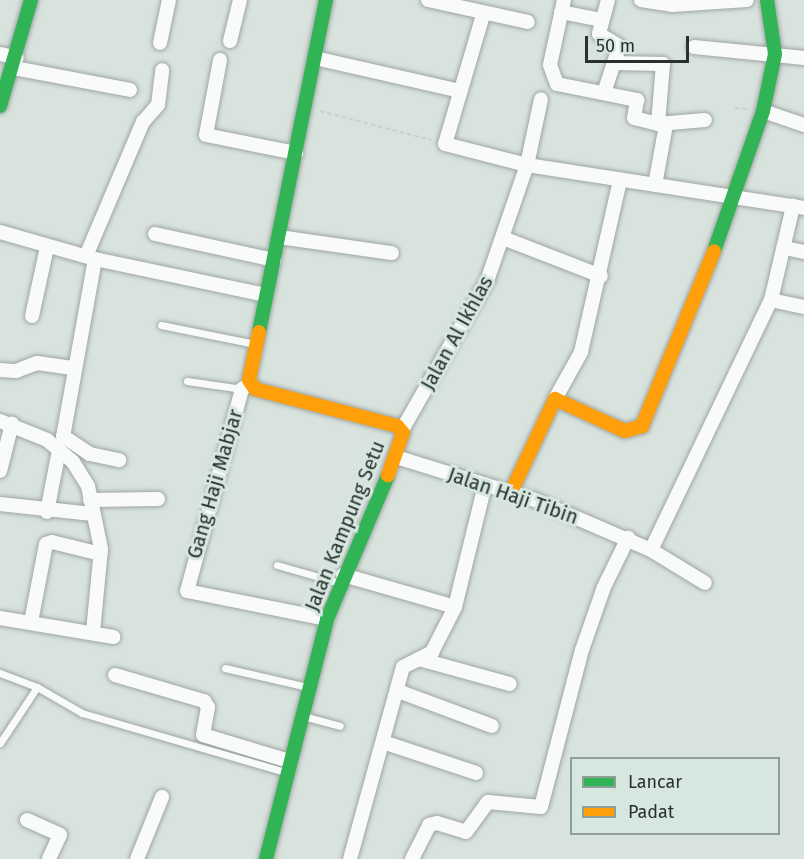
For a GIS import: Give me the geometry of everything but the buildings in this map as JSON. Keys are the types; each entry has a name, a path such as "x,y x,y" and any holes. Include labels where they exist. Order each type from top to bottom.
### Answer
{"street":[{"path":"0,106 16,63 31,0"},
{"path":"160,43 169,0"},
{"path":"230,41 240,0"},
{"path":"246,387 279,237 326,0"},
{"path":"428,0 483,15 528,22"},
{"path":"604,93 619,46 600,37 608,0"},
{"path":"641,0 672,5 747,0"},
{"path":"555,399 625,431 642,426 703,283 763,111 775,54 767,0"},
{"path":"602,20 563,6 550,64 553,80 637,100 634,118 662,124 705,120"},
{"path":"483,15 445,144 527,165 798,207 771,300 651,550"},
{"path":"694,47 804,58"},
{"path":"0,54 16,63 130,90"},
{"path":"315,58 460,91"},
{"path":"220,60 205,130 214,137 296,153"},
{"path":"614,63 663,64 662,124 655,186"},
{"path":"119,460 90,454 63,436 91,258 142,122 158,105 162,70"},
{"name":"Jalan Al Ikhlas","path":"402,430 481,294 503,238 527,165 541,99"},
{"path":"763,111 804,125"},
{"path":"511,492 555,399 581,351 601,276 620,180"},
{"path":"0,232 91,258 266,295"},
{"path":"155,234 274,260"},
{"path":"279,237 392,253"},
{"path":"503,238 601,276"},
{"path":"32,316 47,247"},
{"path":"785,248 804,252"},
{"path":"771,300 804,307"},
{"path":"0,370 15,370 37,363 73,368"},
{"name":"Jalan Kampung Setu","path":"246,387 402,430 396,457 342,579 327,619 307,687 266,859"},
{"name":"Gang Haji Mabjar","path":"246,387 186,587 190,593 327,619"},
{"path":"0,471 6,423 59,450 83,475 101,554 93,632"},
{"path":"47,512 59,450"},
{"name":"Jalan Haji Tibin","path":"396,457 511,492 628,538 705,584"},
{"path":"350,859 405,664 432,652 456,607 486,485"},
{"path":"90,500 158,499"},
{"path":"0,504 47,512 92,514"},
{"path":"412,859 429,825 437,823 466,832 488,802 541,807 582,650 604,587 628,538"},
{"path":"31,622 46,544 52,542 101,554"},
{"path":"342,579 456,607"},
{"path":"0,618 113,637"},
{"path":"419,659 510,684"},
{"path":"116,675 204,701 208,707 202,735 288,767"},
{"path":"398,691 492,726"},
{"path":"383,742 476,773"},
{"path":"137,859 162,797"},
{"path":"27,820 60,835 49,859"}],"lane":[{"path":"160,325 256,344"},
{"path":"187,381 246,387"},
{"path":"277,565 342,579"},
{"path":"225,668 307,687"},
{"path":"0,673 37,687 82,713 288,767"},
{"path":"0,743 37,687"},
{"path":"300,716 340,726"}],"path":[{"path":"318,111 445,144"}],"traffic: fast":[{"path":"0,106 31,0"},
{"path":"259,332 326,0"},
{"path":"714,251 763,111 775,54 767,0"},
{"path":"266,859 327,619 388,475"}],"traffic: slow":[{"path":"511,492 555,399 625,431 642,426 714,251"},
{"path":"259,332 249,380 255,389 397,426 403,433 388,475"}]}
